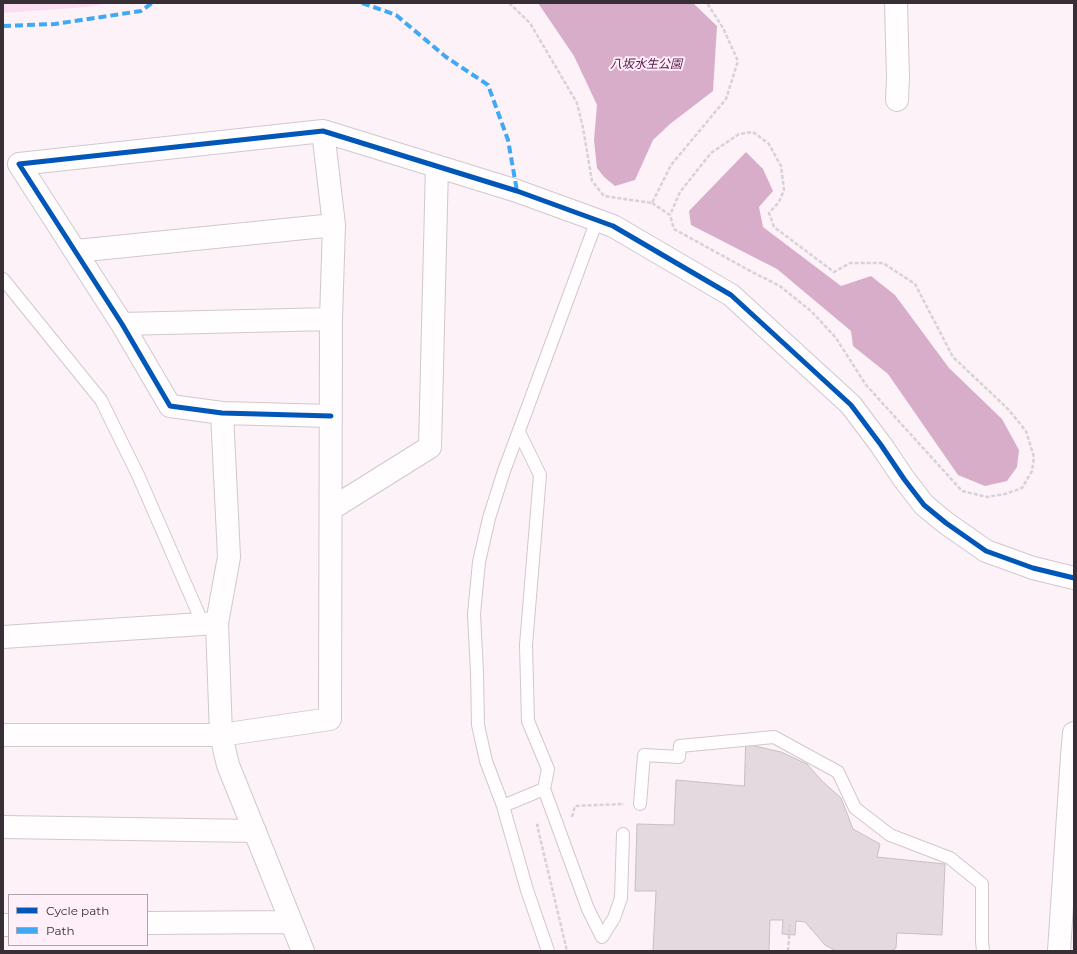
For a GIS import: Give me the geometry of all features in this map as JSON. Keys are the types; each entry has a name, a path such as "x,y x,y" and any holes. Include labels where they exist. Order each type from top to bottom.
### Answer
{"street":[{"path":"896,3 898,78 896,100"},
{"path":"3,735 222,735 330,719 331,319 334,225 323,131"},
{"path":"331,416 222,413 170,406 122,324 19,164 323,131 517,191 613,226 731,295 851,405 924,505 946,523 986,551 1033,568 1074,578"},
{"path":"331,509 430,447 437,166"},
{"path":"76,251 334,225"},
{"path":"122,324 331,319"},
{"path":"222,413 229,557 210,624 222,735 228,765 303,951"},
{"path":"3,637 210,624"},
{"path":"1059,951 1074,733"},
{"path":"3,827 255,831"},
{"path":"148,923 291,922"}],"lane":[{"path":"548,951 527,890 503,806 486,761 478,725 474,614 478,562 487,525 504,471 597,220"},
{"path":"3,279 101,400 210,624"},
{"path":"519,432 540,475 526,645 528,721 548,769 544,789 588,909 602,937 614,918 621,898 623,834"},
{"path":"640,804 644,756 679,756 680,746 774,737 838,772 855,808 890,835 950,858 982,884 983,951"},
{"path":"503,806 544,789"}],"path":[{"path":"509,3 530,23 577,103 592,181 604,196 652,204 670,215 674,229 780,286 812,312 836,338 866,385 962,491 987,497 1004,494 1022,488 1032,471 1034,457 1026,431 1008,409 953,357 915,284 883,263 850,263 834,272 774,227 769,213 779,202 784,190 781,166 769,144 753,132 739,134 711,153 680,192 670,215"},
{"path":"652,204 671,165 726,99 738,61 723,28 707,3"},
{"path":"788,951 790,924"}],"shaded area":[{"path":"3,3 109,3 87,7 3,13"}],"water":[{"name":"八坂水生公園","path":"538,3 693,3 717,26 713,91 670,124 653,140 635,180 615,186 604,177 597,168 594,140 597,105 574,56"},
{"path":"746,152 763,169 773,191 759,207 763,227 841,286 871,276 895,295 949,368 1002,419 1019,450 1017,467 1007,481 985,486 958,475 888,374 853,346 851,331 777,269 691,225 689,211"}],"building":[{"path":"746,744 781,752 807,764 821,780 841,798 853,829 880,844 877,857 945,864 942,935 897,933 896,948 891,951 836,951 825,945 805,922 796,921 795,935 782,934 783,920 770,920 769,951 653,951 656,891 635,891 637,824 674,825 676,780 744,786"}],"marked path":[{"path":"3,26 55,24 141,11 152,3"},
{"path":"362,3 396,15 446,57 488,85 508,140 517,191"}],"cycle path":[{"path":"331,416 222,413 170,406 122,324 19,164 323,131 517,191 613,226 731,295 851,405 924,505 946,523 986,551 1033,568 1074,578"}]}
